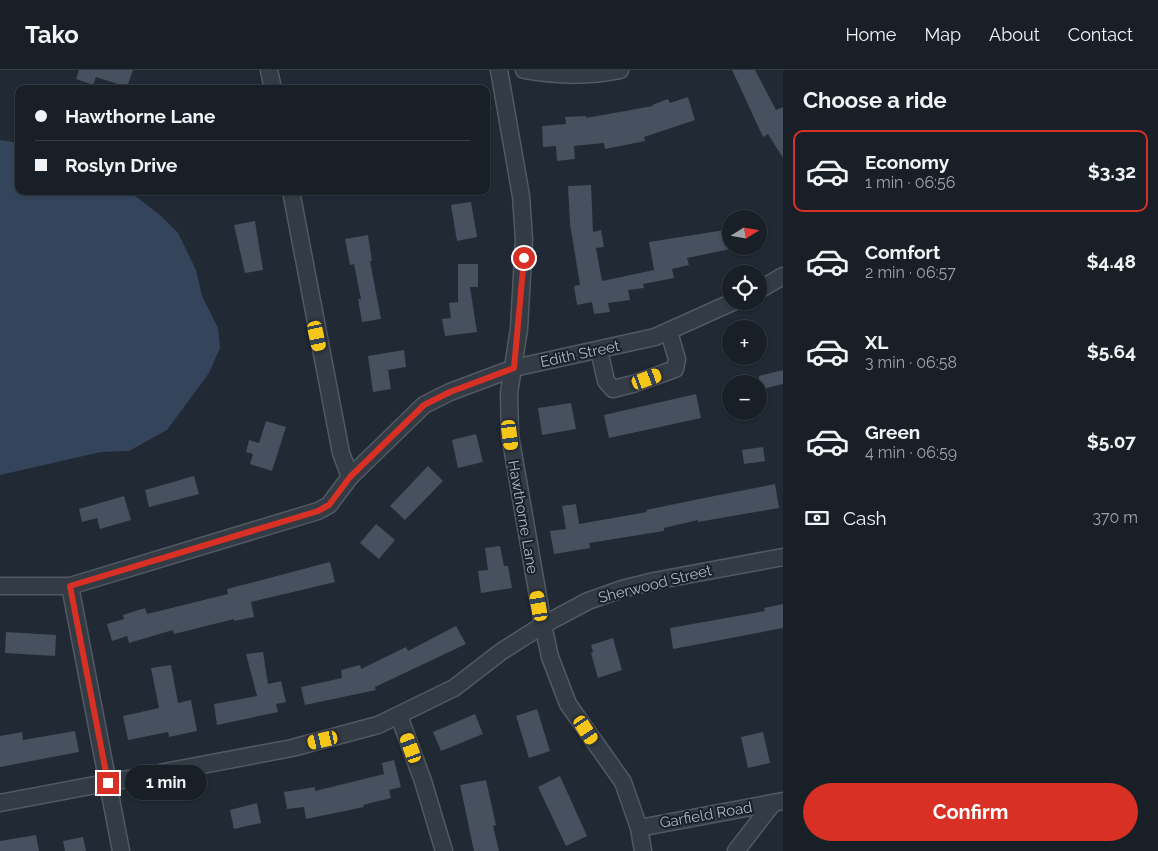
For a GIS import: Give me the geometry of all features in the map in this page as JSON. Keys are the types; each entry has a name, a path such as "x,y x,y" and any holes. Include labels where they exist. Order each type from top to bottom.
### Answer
{"street":[{"path":"269,70 271,85"},
{"name":"Hawthorne Lane","path":"498,70 521,196 524,239 523,278 514,368 509,393 510,435 543,625 550,658 568,704 623,782 639,828 643,851"},
{"path":"524,70 548,75 573,76 620,70"},
{"path":"292,195 340,453 350,477"},
{"path":"767,285 783,276"},
{"name":"Edith Street","path":"0,586 70,586 318,511 337,497 350,477 424,405 450,392 514,368 638,342 669,332 722,307"},
{"path":"599,350 606,381 613,388 633,384 675,369 677,359 669,332"},
{"name":"Sherwood Street","path":"0,803 292,748 378,725 454,688 502,651 543,625 588,601 622,589 702,571 783,557"},
{"path":"70,586 120,851"},
{"path":"399,716 423,781 444,851"},
{"name":"Garfield Road","path":"639,828 778,802"},
{"name":"Garfield Road","path":"736,851 778,802"}],"water":[{"path":"0,140 15,142 15,195 134,195 161,216 178,233 196,270 202,296 218,328 220,348 209,373 167,430 129,451 101,452 0,475"}],"building":[{"path":"79,70 133,70 128,85 121,85 96,77 93,85 76,79"},
{"path":"732,70 755,70 776,110 783,107 783,158 768,134 763,137"},
{"path":"688,97 695,120 644,137 645,141 605,149 604,143 574,146 575,159 557,161 556,146 543,147 542,126 566,124 565,117 586,116 586,118 653,106 668,99 670,103"},
{"path":"591,185 593,232 601,230 604,247 596,248 602,281 654,270 649,242 722,230 722,251 687,258 689,265 672,269 674,278 643,284 644,288 628,290 630,300 608,303 610,312 594,314 592,302 577,305 574,286 580,285 570,224 568,186"},
{"path":"471,202 477,237 457,241 451,205"},
{"path":"255,221 263,270 245,273 234,225"},
{"path":"368,235 372,261 370,261 381,319 362,322 358,299 361,299 354,264 350,265 345,239"},
{"path":"458,264 478,264 478,287 470,287 477,332 445,336 442,319 451,318 449,303 458,302"},
{"path":"404,350 406,367 388,370 391,389 373,392 368,356"},
{"path":"783,370 783,384 767,388 767,375 763,375"},
{"path":"696,394 701,418 609,438 604,415"},
{"path":"571,403 576,429 542,435 538,408"},
{"path":"266,421 286,427 272,471 250,464 253,454 246,452 249,440 259,443"},
{"path":"476,434 483,462 458,468 452,440"},
{"path":"763,447 765,461 744,464 742,450"},
{"path":"428,466 443,481 405,520 390,506"},
{"path":"194,476 199,494 149,507 145,490"},
{"path":"775,484 779,508 698,522 698,520 664,528 664,531 589,543 590,548 554,554 550,531 566,529 562,506 576,504 579,524 647,512 646,510"},
{"path":"124,496 131,520 100,529 97,518 82,522 79,509"},
{"path":"376,524 395,540 379,559 360,543"},
{"path":"500,546 504,566 508,566 512,588 481,593 478,571 488,570 485,548"},
{"path":"330,562 335,582 251,602 254,617 234,621 234,619 174,634 173,630 129,643 127,636 112,641 107,624 124,619 123,615 145,608 147,614 228,594 227,589"},
{"path":"783,604 783,628 673,649 670,628 765,611 764,608"},
{"path":"456,626 466,644 375,687 376,690 305,705 301,687 342,678 341,670 360,665 361,669 406,647 408,651"},
{"path":"6,632 56,635 55,656 5,653"},
{"path":"613,638 622,670 598,678 591,653 593,652 591,645"},
{"path":"263,652 268,684 281,681 286,702 276,704 278,712 217,725 214,704 257,696 246,654"},
{"path":"171,665 178,703 191,700 197,731 169,737 168,732 128,740 123,716 159,708 151,668"},
{"path":"537,709 550,751 529,758 516,716"},
{"path":"475,714 483,734 441,751 433,732"},
{"path":"75,731 79,752 0,767 0,736 22,732 23,740"},
{"path":"763,732 770,763 748,768 741,737"},
{"path":"394,760 401,787 389,790 391,798 363,805 364,807 306,819 304,807 287,809 284,792 315,787 315,791 384,774 382,763"},
{"path":"560,776 587,836 566,846 538,787"},
{"path":"486,780 496,825 493,826 499,851 474,851 460,785"},
{"path":"257,803 261,823 234,829 230,810"},
{"path":"36,835 39,851 0,851 0,841"},
{"path":"83,837 86,851 65,851 63,841"}],"route":[{"path":"108,783 70,586 240,536 318,511 329,505 337,497 350,477 376,449 424,405 450,392 514,368 524,258"}]}
